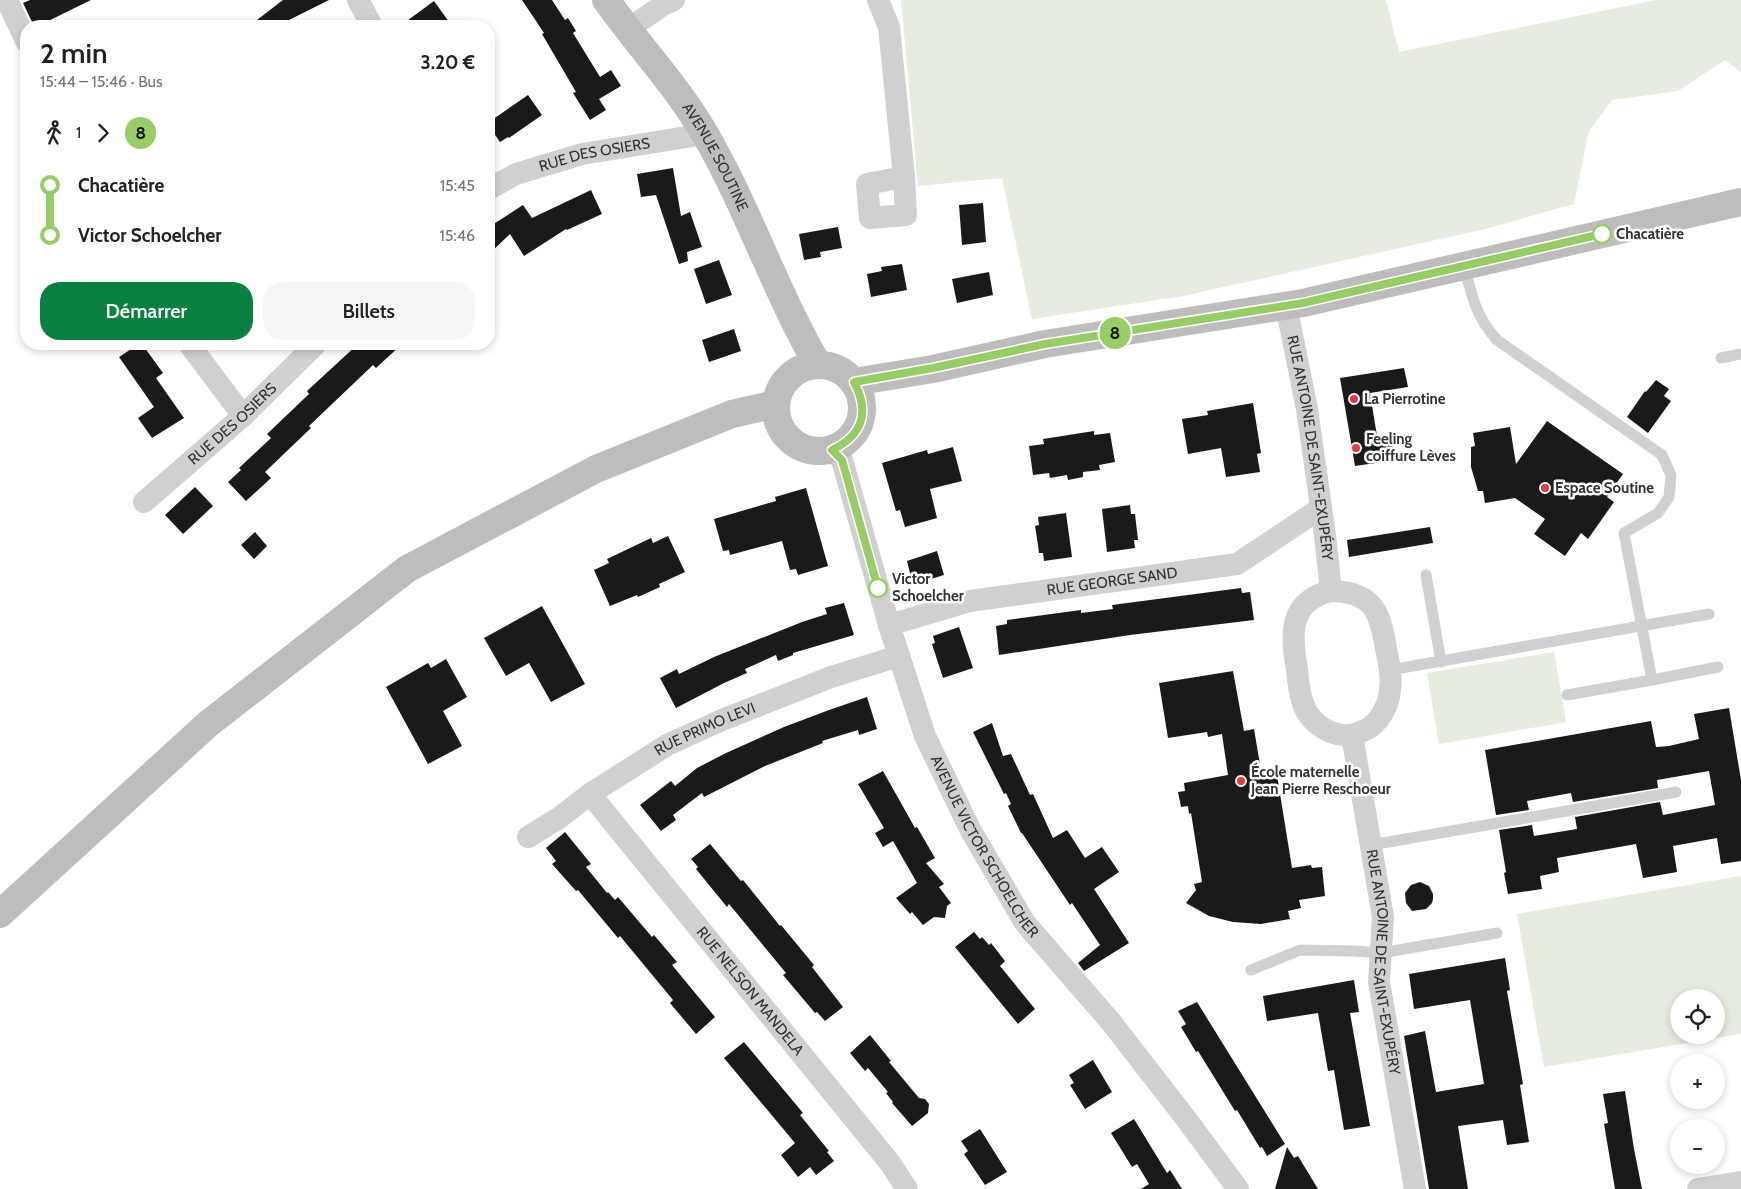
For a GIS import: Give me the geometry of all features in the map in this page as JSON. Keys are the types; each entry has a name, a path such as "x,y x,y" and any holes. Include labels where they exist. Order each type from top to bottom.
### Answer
{"street":[{"path":"7,0 20,27"},
{"name":"AVENUE SOUTINE","path":"606,0 627,30 680,96 705,134 750,222 798,331 818,365"},
{"path":"627,30 663,5 674,0"},
{"path":"878,0 889,27 904,178"},
{"name":"RUE DES OSIERS","path":"495,186 516,174 582,154 705,134"},
{"path":"854,382 933,368 1045,344 1295,304 1741,202"},
{"name":"RUE ANTOINE DE SAINT-EXUPÉRY","path":"1295,304 1331,591"},
{"path":"0,914 208,724 407,569 596,469 779,394 790,377 798,370 818,365 831,366 844,372 854,382 861,394 863,408 861,422 854,434 844,444 832,450 817,452 803,449 791,442 779,425 777,418 779,394 798,331"},
{"path":"194,350 243,416"},
{"name":"RUE DES OSIERS","path":"144,502 243,416 310,350"},
{"name":"AVENUE VICTOR SCHOELCHER","path":"832,450 842,460 889,625 925,736 971,831 1025,923 1112,1022 1238,1189"},
{"name":"RUE GEORGE SAND","path":"889,625 970,601 1237,564 1321,508"},
{"path":"1331,591 1354,594 1366,600 1376,612 1382,628 1390,670 1390,695 1386,707 1380,717 1368,728 1352,735 1340,735 1326,730 1314,722 1302,702 1292,643 1297,618 1302,608 1310,599 1331,591"},
{"name":"RUE PRIMO LEVI","path":"528,837 559,818 590,794 667,745 722,720 831,677 899,656"},
{"name":"RUE ANTOINE DE SAINT-EXUPÉRY","path":"1352,735 1383,917 1379,982 1415,1189"},
{"name":"RUE NELSON MANDELA","path":"590,794 890,1163 907,1189"},
{"path":"1703,1189 1741,1182"}],"lane":[{"path":"1464,265 1477,310 1485,326 1497,340 1662,455 1670,475 1669,497 1658,513 1624,534 1652,680"},
{"path":"1721,358 1741,354"},
{"path":"1426,575 1440,662"},
{"path":"1390,670 1709,614"},
{"path":"1567,695 1718,667"},
{"path":"1372,845 1676,792"},
{"path":"1250,970 1300,950 1355,950 1381,953 1497,933"}],"shaded area":[{"path":"901,0 1386,0 1399,52 1656,0 1741,0 1741,72 1725,60 1678,91 1612,100 1589,131 1574,204 1485,229 1183,296 1032,319 1002,178 918,186"},
{"path":"1554,652 1566,722 1439,744 1427,673"},
{"path":"1741,876 1741,1034 1725,1037 1725,989 1670,989 1670,1044 1681,1044 1544,1067 1517,914"}],"building":[{"path":"30,0 91,0 50,20 31,20 23,3"},
{"path":"283,0 329,0 289,20 257,20"},
{"path":"522,0 552,0 565,20 568,18 576,31 573,33 600,77 611,70 621,86 599,99 606,110 590,120 573,93 576,92 542,34 544,33"},
{"path":"434,1 448,20 408,20"},
{"path":"528,95 542,115 509,138 500,142 495,135 495,118"},
{"path":"673,168 681,216 690,212 702,247 687,252 688,261 679,264 656,195 641,197 637,174"},
{"path":"591,190 602,214 566,229 524,256 510,234 495,248 495,223 523,205 532,218"},
{"path":"983,203 986,242 962,245 959,205"},
{"path":"838,227 842,248 820,252 821,257 804,260 799,234"},
{"path":"719,260 732,295 706,304 694,269"},
{"path":"902,264 907,290 871,297 867,274 882,271 881,267"},
{"path":"989,272 993,295 957,303 952,279"},
{"path":"734,329 741,351 709,362 702,340"},
{"path":"130,350 146,350 163,373 156,378 184,418 152,438 138,418 154,407 119,357"},
{"path":"351,350 396,350 376,368 373,365 309,426 311,428 265,472 271,478 246,501 228,482 241,470 239,468 271,438 267,434 309,394 307,391"},
{"path":"1404,368 1408,387 1370,393 1378,442 1392,439 1396,460 1355,466 1340,378"},
{"path":"1656,380 1669,389 1664,396 1671,401 1648,433 1627,417 1645,391"},
{"path":"1253,403 1261,453 1257,454 1260,472 1226,477 1221,448 1188,454 1182,419 1208,415 1207,411"},
{"name":"Espace Soutine","path":"1547,421 1623,474 1607,497 1614,502 1588,539 1581,533 1565,556 1534,534 1545,519 1515,498 1485,503 1483,491 1478,491 1471,467 1471,447 1475,446 1473,433 1510,427 1516,464"},
{"path":"1094,431 1094,435 1110,433 1115,462 1099,465 1100,470 1083,472 1083,477 1068,480 1067,475 1050,478 1049,473 1033,475 1029,446 1044,444 1043,439"},
{"path":"953,447 962,481 930,489 937,518 905,527 900,510 896,511 882,463 927,450 928,454"},
{"path":"195,487 213,506 183,534 165,515"},
{"path":"806,488 828,566 798,575 796,569 790,570 782,541 730,555 729,550 723,551 714,519 776,501 775,497"},
{"path":"1130,505 1131,514 1135,514 1138,540 1134,540 1135,548 1107,552 1102,509"},
{"path":"1066,513 1072,557 1044,561 1043,553 1039,553 1035,526 1039,525 1038,517"},
{"path":"1430,527 1433,543 1349,557 1347,540"},
{"path":"255,532 267,546 254,559 241,545"},
{"path":"668,536 685,572 659,584 660,587 638,597 637,595 610,606 594,570 609,563 607,559 651,538 653,543"},
{"path":"937,551 944,575 918,583 916,576 911,577 907,561"},
{"path":"1241,588 1242,593 1250,592 1254,620 1130,635 999,655 996,626 1007,624 1007,620 1081,610 1081,613 1113,609 1112,605"},
{"path":"844,603 854,635 793,653 793,655 778,661 776,655 745,669 747,673 676,708 660,678 677,669 679,674 714,657 827,614 825,608"},
{"path":"542,606 585,684 551,702 529,663 506,676 484,638"},
{"path":"959,627 973,668 943,678 932,644 935,643 933,636"},
{"path":"446,659 467,697 443,711 462,746 428,764 386,687 428,663 431,668"},
{"path":"1233,671 1244,731 1254,729 1261,770 1266,769 1267,777 1277,775 1292,868 1311,865 1312,868 1322,867 1325,896 1299,900 1301,908 1288,911 1290,919 1261,924 1233,922 1209,916 1186,903 1196,890 1194,884 1202,882 1191,813 1189,814 1188,806 1181,807 1178,792 1185,791 1184,783 1228,775 1222,734 1208,737 1207,732 1168,738 1159,683"},
{"path":"867,697 877,729 859,735 858,730 822,741 823,743 765,766 704,797 702,793 673,815 676,820 661,831 640,805 671,781 675,786 697,768 726,753 784,727"},
{"path":"1729,708 1741,780 1741,861 1721,864 1717,838 1673,846 1677,872 1643,878 1636,844 1557,858 1559,872 1540,876 1542,889 1508,894 1499,830 1532,825 1534,836 1577,829 1575,817 1660,802 1663,815 1715,805 1709,771 1657,780 1658,788 1573,802 1571,793 1527,801 1529,810 1496,815 1485,750 1651,721 1656,747 1669,746 1699,739 1694,714"},
{"path":"992,723 1003,756 1011,754 1030,795 1033,794 1053,838 1067,830 1085,858 1102,847 1119,872 1094,889 1129,943 1084,971 1078,963 1100,945 1021,833 1008,806 1011,804 1006,793 1004,794 973,732"},
{"path":"883,771 915,828 917,827 935,858 926,863 944,884 939,887 951,903 947,906 945,918 934,917 923,925 896,898 917,883 893,841 883,847 875,833 884,828 858,784"},
{"path":"565,832 591,864 586,867 607,893 615,900 618,897 652,937 654,935 677,962 672,965 715,1017 696,1034 670,1003 673,1000 620,936 618,938 578,890 576,891 552,864 556,861 546,848"},
{"path":"710,844 741,881 743,880 814,965 812,967 843,1007 825,1021 817,1012 815,1013 783,975 786,973 729,904 727,907 696,869 698,867 691,859"},
{"path":"1420,882 1429,886 1433,894 1432,903 1426,909 1412,911 1406,903 1405,893 1411,885"},
{"path":"974,932 989,945 991,943 1005,961 1000,966 1035,1009 1018,1024 955,947"},
{"path":"1505,958 1510,990 1507,991 1523,1084 1520,1085 1529,1142 1507,1145 1503,1120 1458,1126 1468,1189 1429,1189 1404,1036 1425,1031 1436,1092 1484,1084 1470,1000 1414,1009 1409,974"},
{"path":"1354,980 1359,1012 1350,1013 1370,1126 1344,1130 1334,1070 1328,1071 1318,1013 1267,1021 1263,996"},
{"path":"1197,1002 1285,1144 1267,1156 1237,1110 1235,1111 1181,1027 1186,1024 1178,1011"},
{"path":"870,1035 891,1061 889,1062 919,1098 925,1099 929,1104 928,1113 912,1126 892,1103 886,1093 888,1092 868,1068 865,1071 850,1053"},
{"path":"744,1042 803,1113 800,1115 829,1151 827,1152 834,1161 816,1175 810,1167 798,1177 781,1155 795,1143 724,1058"},
{"path":"1093,1060 1112,1092 1085,1109 1070,1085 1074,1083 1069,1075"},
{"path":"1625,1091 1642,1189 1615,1189 1604,1124 1608,1123 1603,1094"},
{"path":"1134,1119 1167,1173 1170,1170 1182,1189 1141,1189 1149,1184 1137,1164 1132,1167 1111,1133"},
{"path":"980,1129 1007,1172 985,1185 964,1154 968,1151 961,1141"},
{"path":"1287,1147 1294,1158 1298,1156 1318,1189 1275,1189"}],"bus line":[{"name":"8","path":"878,588 842,460 832,450 844,444 854,434 861,422 863,408 861,394 854,382 933,368 1045,344 1303,303 1602,234"}],"place":[{"name":"Chacatière","path":"1602,234"},
{"name":"La Pierrotine","path":"1354,399"},
{"name":"Feeling coiffure Lèves","path":"1356,448"},
{"name":"Espace Soutine","path":"1545,488"},
{"name":"Victor Schoelcher","path":"878,588"},
{"name":"École maternelle Jean Pierre Reschoeur","path":"1241,781"}]}
